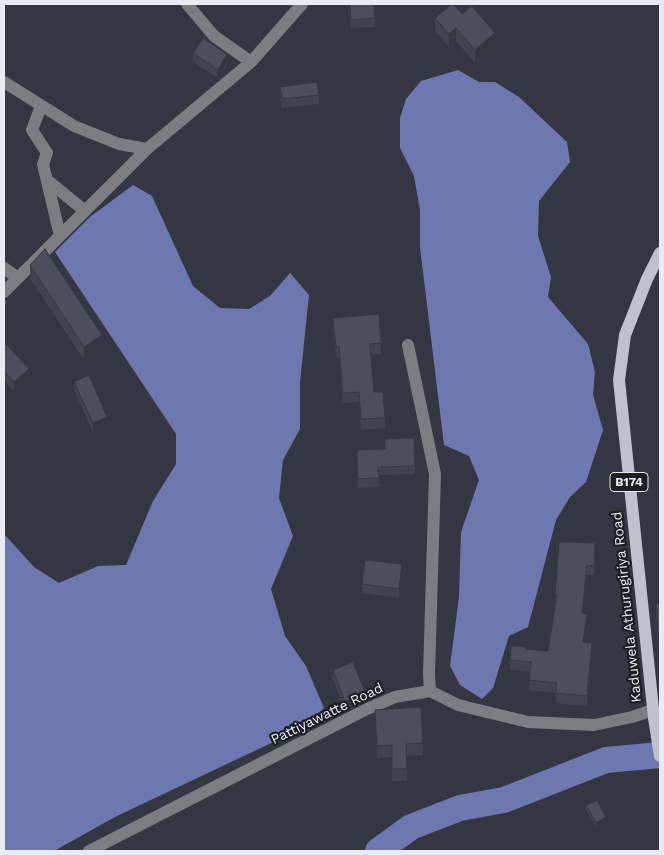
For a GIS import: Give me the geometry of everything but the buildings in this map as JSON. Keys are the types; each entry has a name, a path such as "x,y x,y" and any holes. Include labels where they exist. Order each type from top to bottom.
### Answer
{"main road":[{"name":"Kaduwela Athurugiriya Road","path":"660,254 647,279 625,335 618,380 660,756"}],"street":[{"path":"187,4 214,36 251,62"},
{"path":"4,292 147,149 251,62 302,4"},
{"path":"4,82 74,126 119,144 147,149"},
{"path":"41,106 32,130 47,153 43,164 60,236"},
{"path":"47,180 85,211"},
{"path":"4,268 18,278"},
{"path":"408,345 436,474 430,692 458,705 528,722 594,725 654,714"},
{"name":"Pattiyawatte Road","path":"88,851 367,709 395,697 430,692"}],"water":[{"path":"458,70 479,82 495,82 519,97 567,142 570,162 539,201 538,236 551,277 548,297 588,344 595,372 593,395 603,430 586,482 570,497 556,520 528,627 509,636 493,688 482,699 460,685 450,666 459,597 461,532 479,480 469,456 444,445 420,247 420,210 414,176 400,148 400,118 406,99 421,81"},
{"path":"133,185 152,196 193,286 220,308 249,309 270,296 290,273 309,295 300,382 300,429 283,460 279,498 293,536 271,589 285,636 306,666 324,708 307,726 115,817 54,851 4,851 4,534 34,567 59,583 98,566 126,565 153,501 176,464 176,434 55,252 90,217"}],"waterway":[{"path":"378,851 411,827 460,808 504,800 606,760 660,755"}]}
